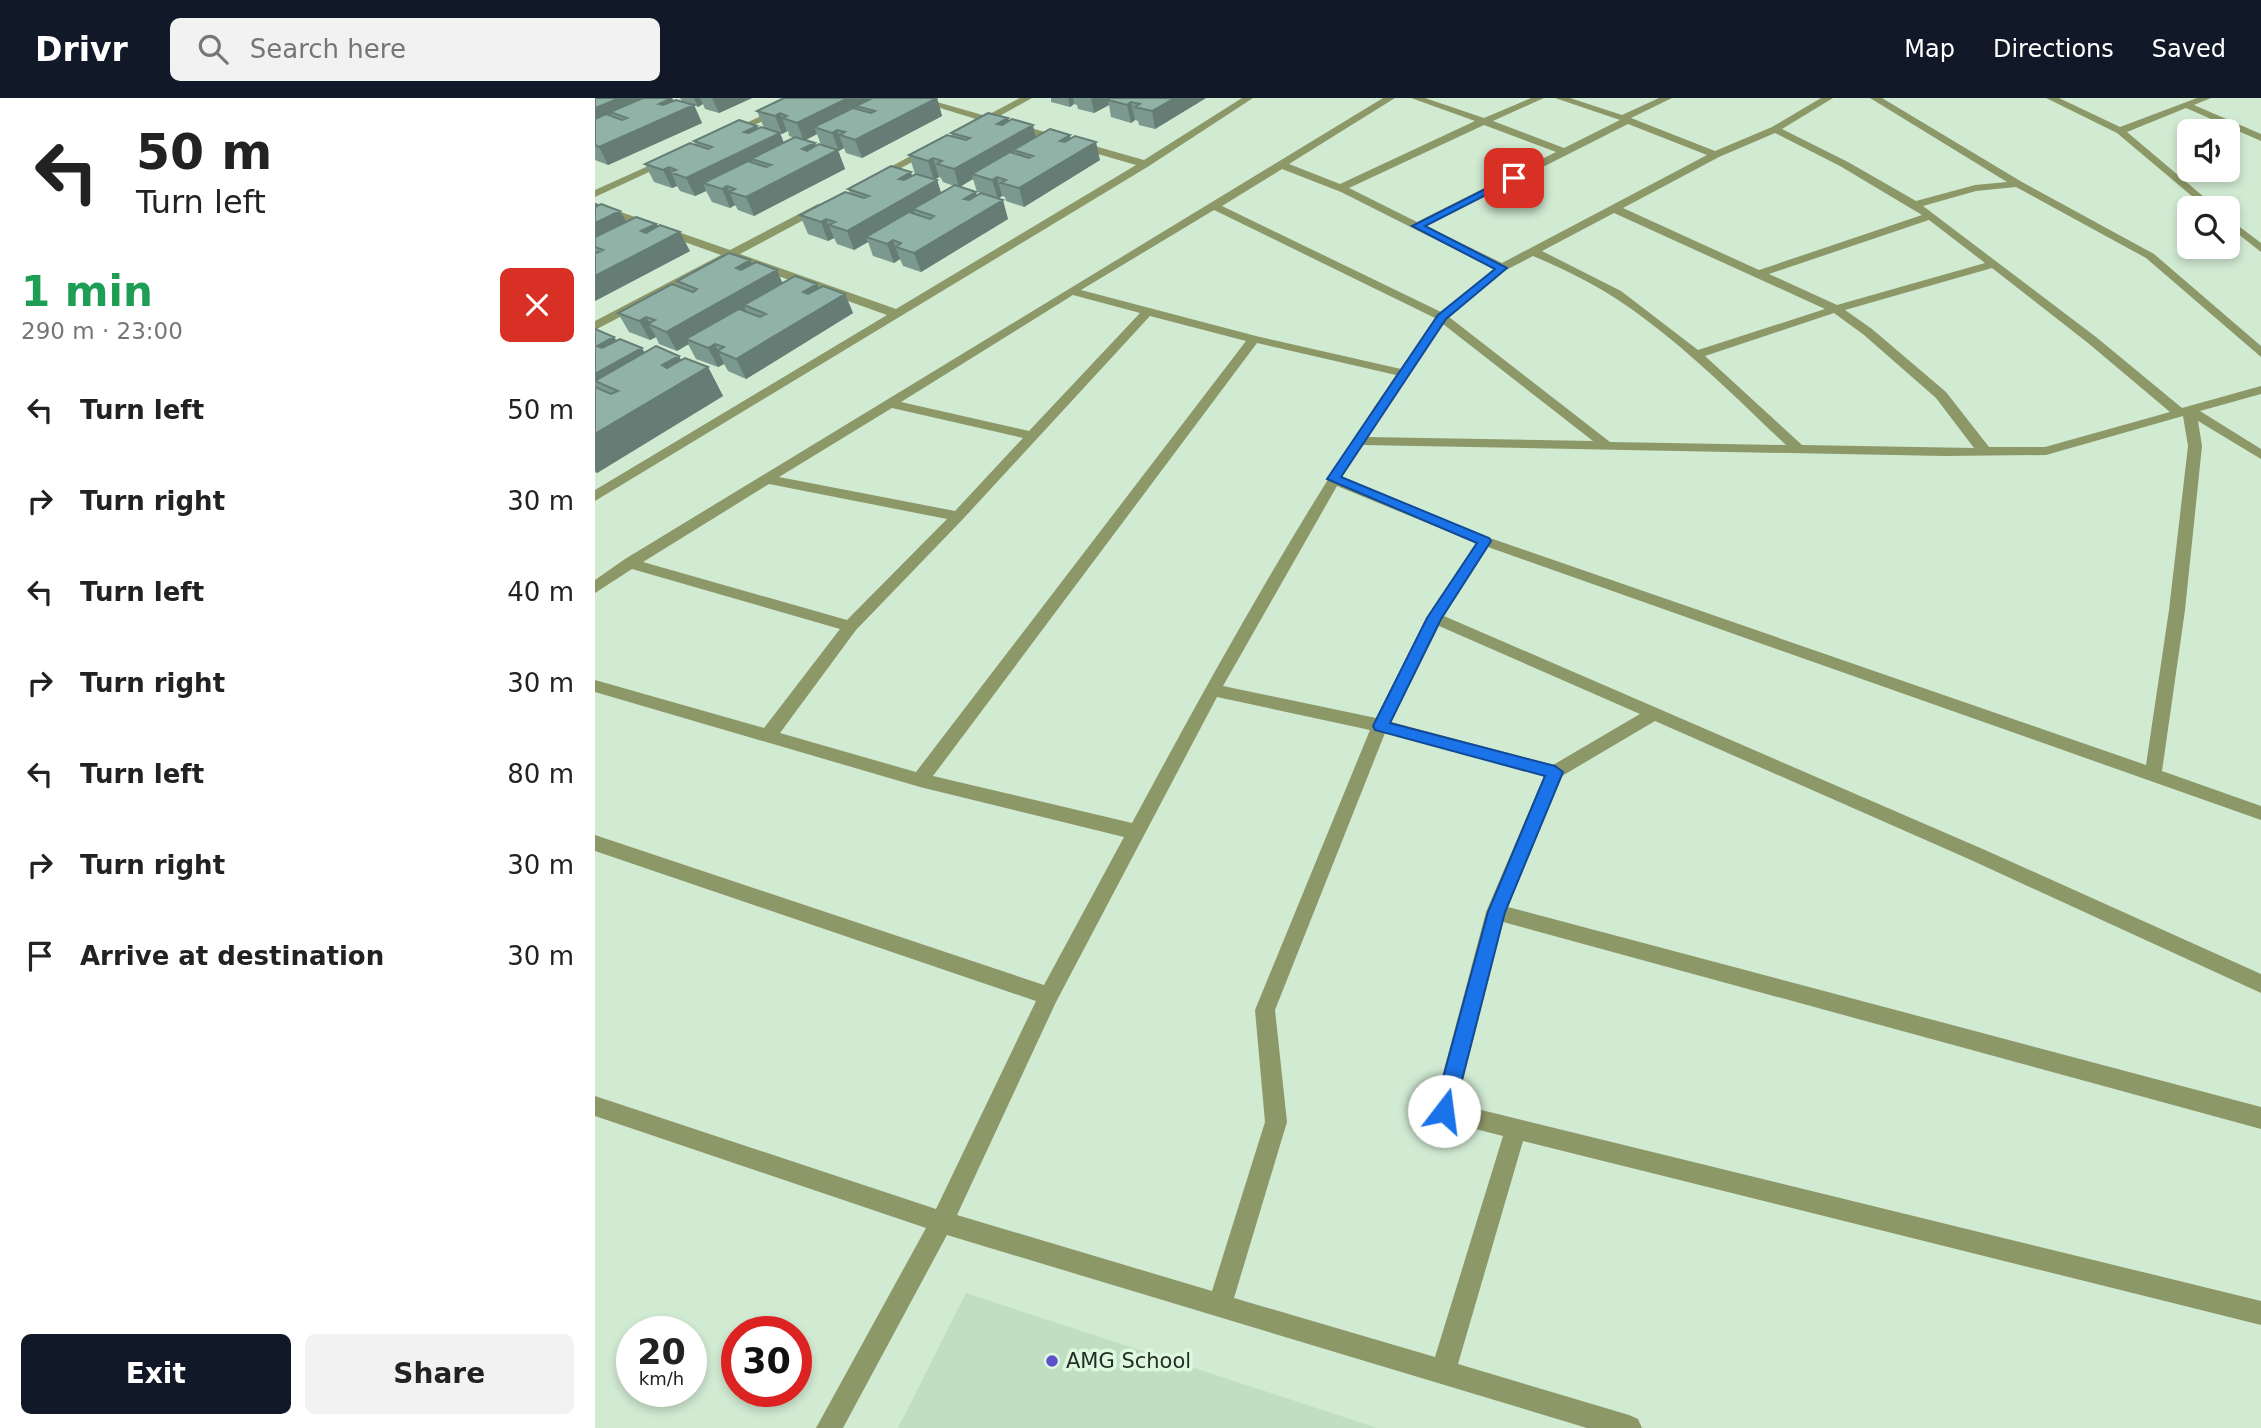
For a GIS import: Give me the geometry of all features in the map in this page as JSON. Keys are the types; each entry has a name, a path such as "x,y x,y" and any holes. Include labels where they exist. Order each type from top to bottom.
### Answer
{"street":[{"path":"720,138 807,98"},
{"path":"913,98 1145,164"},
{"path":"961,133 1027,98"},
{"path":"595,496 1145,164 1248,98"},
{"path":"595,588 630,563 889,403 1390,98"},
{"path":"1416,98 1565,152"},
{"path":"1340,188 1539,98"},
{"path":"1560,98 1626,119 1715,155"},
{"path":"1417,226 1667,98"},
{"path":"829,1428 942,1222 1049,996 1212,690 1334,479 1442,317 1502,268 1715,155 1775,129 1828,98"},
{"path":"1875,98 2018,184 2150,256 2261,352"},
{"path":"2051,98 2120,131 2198,196"},
{"path":"2120,131 2206,98"},
{"path":"2186,104 2261,138"},
{"path":"1775,129 1844,164 1930,216 2185,412 2261,455"},
{"path":"864,184 937,146"},
{"path":"595,194 682,155"},
{"path":"1279,164 1340,188 1502,268"},
{"path":"1913,205 1975,188 2018,184"},
{"path":"595,326 828,203"},
{"path":"595,206 897,314"},
{"path":"1214,206 1442,317 1606,445"},
{"path":"1613,208 1836,309 1868,332 1941,396 1985,452"},
{"path":"1758,274 1858,237 1930,216"},
{"path":"2240,232 2261,249"},
{"path":"1532,251 1574,270 1627,300 1695,355 1798,449"},
{"path":"1695,355 1836,309 1994,264"},
{"path":"1071,291 1254,339 1403,373"},
{"path":"768,736 851,626 958,516 1148,312"},
{"path":"920,780 1254,339"},
{"path":"1358,441 2046,451 2261,390"},
{"path":"889,403 1033,436"},
{"path":"2153,775 2177,610 2195,446 2185,412"},
{"path":"766,479 958,516"},
{"path":"1334,479 1485,541 2261,813"},
{"path":"1220,1305 1276,1122 1265,1010 1381,726 1435,618 1485,541"},
{"path":"630,563 851,626"},
{"path":"1435,618 1656,713 2261,984"},
{"path":"595,686 920,780 1136,832"},
{"path":"1212,690 1381,726 1555,772"},
{"path":"1656,713 1555,772 1496,912 1444,1111 2261,1313"},
{"path":"595,843 1049,996"},
{"path":"1496,912 2261,1118"},
{"path":"595,1106 942,1222 1629,1428"},
{"path":"1443,1373 1516,1129"}],"shaded area":[{"name":"AMG School","path":"966,1293 1377,1428 898,1428"}],"building":[{"path":"595,98 620,98 595,108"},
{"path":"643,98 672,98 659,104 663,105 676,100 694,105 599,147 595,145 595,119 606,114 622,120 627,118 610,112"},
{"path":"784,98 848,98 797,123 782,118 787,116 780,113 775,116 757,111"},
{"path":"872,98 937,98 855,140 840,135 845,132 837,130 832,133 814,127 853,108 871,113 875,111 856,106"},
{"path":"1175,98 1152,111 1135,107 1140,104 1131,102 1127,105 1108,100"},
{"path":"988,113 1008,118 997,124 1002,125 1012,119 1033,125 954,169 937,164 942,161 933,158 928,161 909,155 947,135 966,140 970,138 951,133"},
{"path":"739,120 757,126 744,132 749,133 761,127 780,133 686,178 670,172 676,170 669,167 663,170 645,164 690,143 708,149 712,147 694,141"},
{"path":"1050,129 1070,135 1060,141 1065,142 1075,136 1096,142 1019,188 1001,183 1006,180 997,177 992,180 972,174 1010,152 1029,158 1033,156 1013,150"},
{"path":"795,137 815,143 802,149 807,151 819,144 838,150 746,197 729,192 735,189 727,186 722,189 703,183 748,161 766,167 771,165 751,159"},
{"path":"891,166 911,172 899,179 904,180 916,174 937,180 847,231 829,225 835,222 826,219 821,222 800,215 845,192 864,198 869,196 848,189"},
{"path":"955,185 976,192 964,199 969,200 981,193 1003,200 914,253 896,247 901,243 893,240 887,244 866,237 909,212 930,219 934,216 913,209"},
{"path":"601,204 620,211 595,223 595,207"},
{"path":"636,217 656,224 641,231 646,233 660,225 680,232 595,276 595,252 603,250 595,247 595,237"},
{"path":"729,253 750,260 736,268 741,270 756,262 777,270 666,332 648,324 655,320 646,317 639,321 618,313 672,284 693,292 697,289 677,281"},
{"path":"795,276 817,284 803,292 808,294 823,286 845,294 736,359 717,351 724,347 715,344 708,348 686,339 739,309 760,317 766,314 744,305"},
{"path":"595,329 614,337 597,346 602,348 620,339 642,348 595,374"},
{"path":"656,346 679,356 662,365 667,368 685,358 708,367 595,434 595,387 611,394 618,391 595,381"}],"place":[{"name":"AMG School","path":"1052,1361"}],"route":[{"path":"1444,1111 1496,912 1555,772 1381,726 1435,618 1485,541 1334,479 1442,317 1502,268 1417,226 1514,178"}]}
